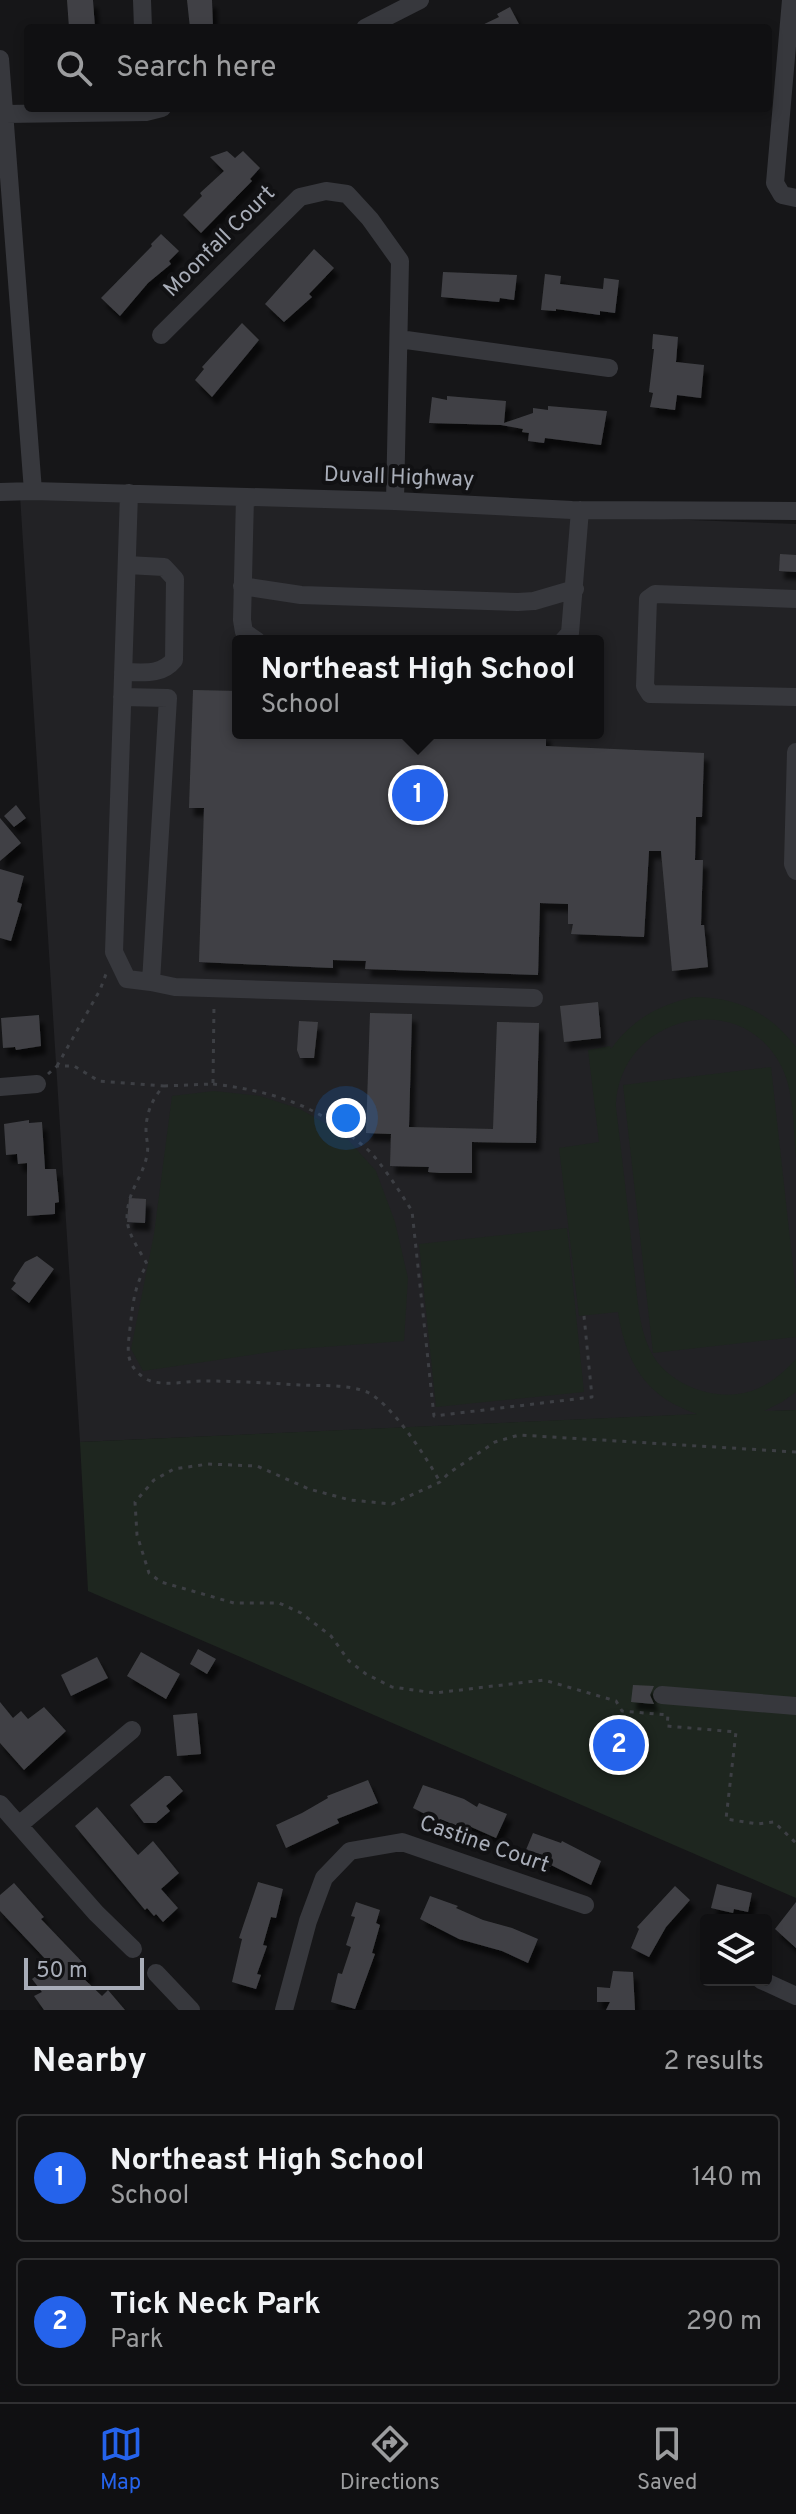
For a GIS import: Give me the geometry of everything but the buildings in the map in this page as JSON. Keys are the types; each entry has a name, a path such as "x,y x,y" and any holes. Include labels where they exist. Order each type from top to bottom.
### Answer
{"street":[{"path":"142,0 143,24"},
{"path":"373,24 420,0"},
{"path":"791,0 775,183 782,195 796,198"},
{"path":"0,59 33,491"},
{"path":"3,115 77,112"},
{"name":"Moonfall Court","path":"161,335 300,197 326,191 347,194 370,219 400,261 395,501"},
{"path":"399,339 609,368"},
{"name":"Duvall Highway","path":"0,492 395,501 580,510 796,511"},
{"path":"129,493 114,952 127,979 175,987 534,998"},
{"path":"245,497 241,606 244,632 248,635"},
{"path":"568,635 575,589 580,510"},
{"path":"123,672 153,673 163,670 174,660 175,579 164,567 127,565"},
{"path":"242,586 301,595 518,602 553,597 575,589"},
{"path":"796,599 655,594 648,599 645,686 650,694 796,697"},
{"path":"122,697 168,698 151,982"},
{"path":"796,752 793,864 796,871"},
{"path":"0,1087 37,1084"},
{"path":"662,1695 796,1706"},
{"path":"19,1825 132,1730"},
{"path":"0,1804 96,1913 133,1949"},
{"name":"Castine Court","path":"284,2010 308,1921 324,1878 350,1851 402,1842 585,1905"},
{"path":"156,1973 191,2010"},
{"path":"772,1985 796,1996"}],"path":[{"path":"37,1084 57,1066 100,990 114,952"},
{"path":"213,1084 214,988"},
{"path":"57,1066 74,1066 99,1081 164,1086 213,1084 270,1093 292,1100 334,1122 371,1152 412,1211 434,1416 592,1397 584,1316"},
{"path":"164,1086 153,1097 146,1128 148,1150 143,1170 131,1190 127,1221 147,1264 137,1282 130,1312 131,1326 127,1341 130,1363 149,1381 325,1386 368,1393 399,1422 440,1482"},
{"path":"796,1452 519,1435 495,1442 440,1482 392,1504 350,1500 309,1489 257,1466 208,1464 174,1469 154,1480 135,1502 137,1535 149,1573 161,1582 234,1603 279,1603 331,1636 349,1661 366,1674 392,1687 435,1693 544,1680 616,1701 622,1711 668,1715 667,1726 736,1732 726,1819 758,1824 774,1822 796,1843"}],"shaded area":[{"path":"20,495 796,524 796,1410 80,1442"},
{"path":"693,997 724,1000 751,1009 775,1024 796,1047 796,1158 792,1109 784,1073 760,1039 736,1025 709,1020 682,1023 657,1033 636,1051 622,1076 616,1107 640,1316 649,1348 660,1366 687,1385 729,1395 761,1387 796,1359 796,1392 764,1411 796,1410 796,1898 88,1591 80,1442 697,1414 666,1399 644,1380 625,1342 618,1312 579,1316 559,1148 599,1142 588,1050 610,1046 611,1049 628,1029 647,1015"},
{"path":"771,1067 796,1293 796,1337 653,1353 623,1085"},
{"path":"214,1091 260,1096 300,1109 342,1133 376,1171 395,1222 408,1278 404,1341 284,1350 143,1371 131,1349 154,1234 172,1096"},
{"path":"567,1228 584,1392 436,1407 419,1244"}],"place":[{"name":"Northeast High School","path":"418,795"},
{"name":"Tick Neck Park","path":"619,1745"}]}
